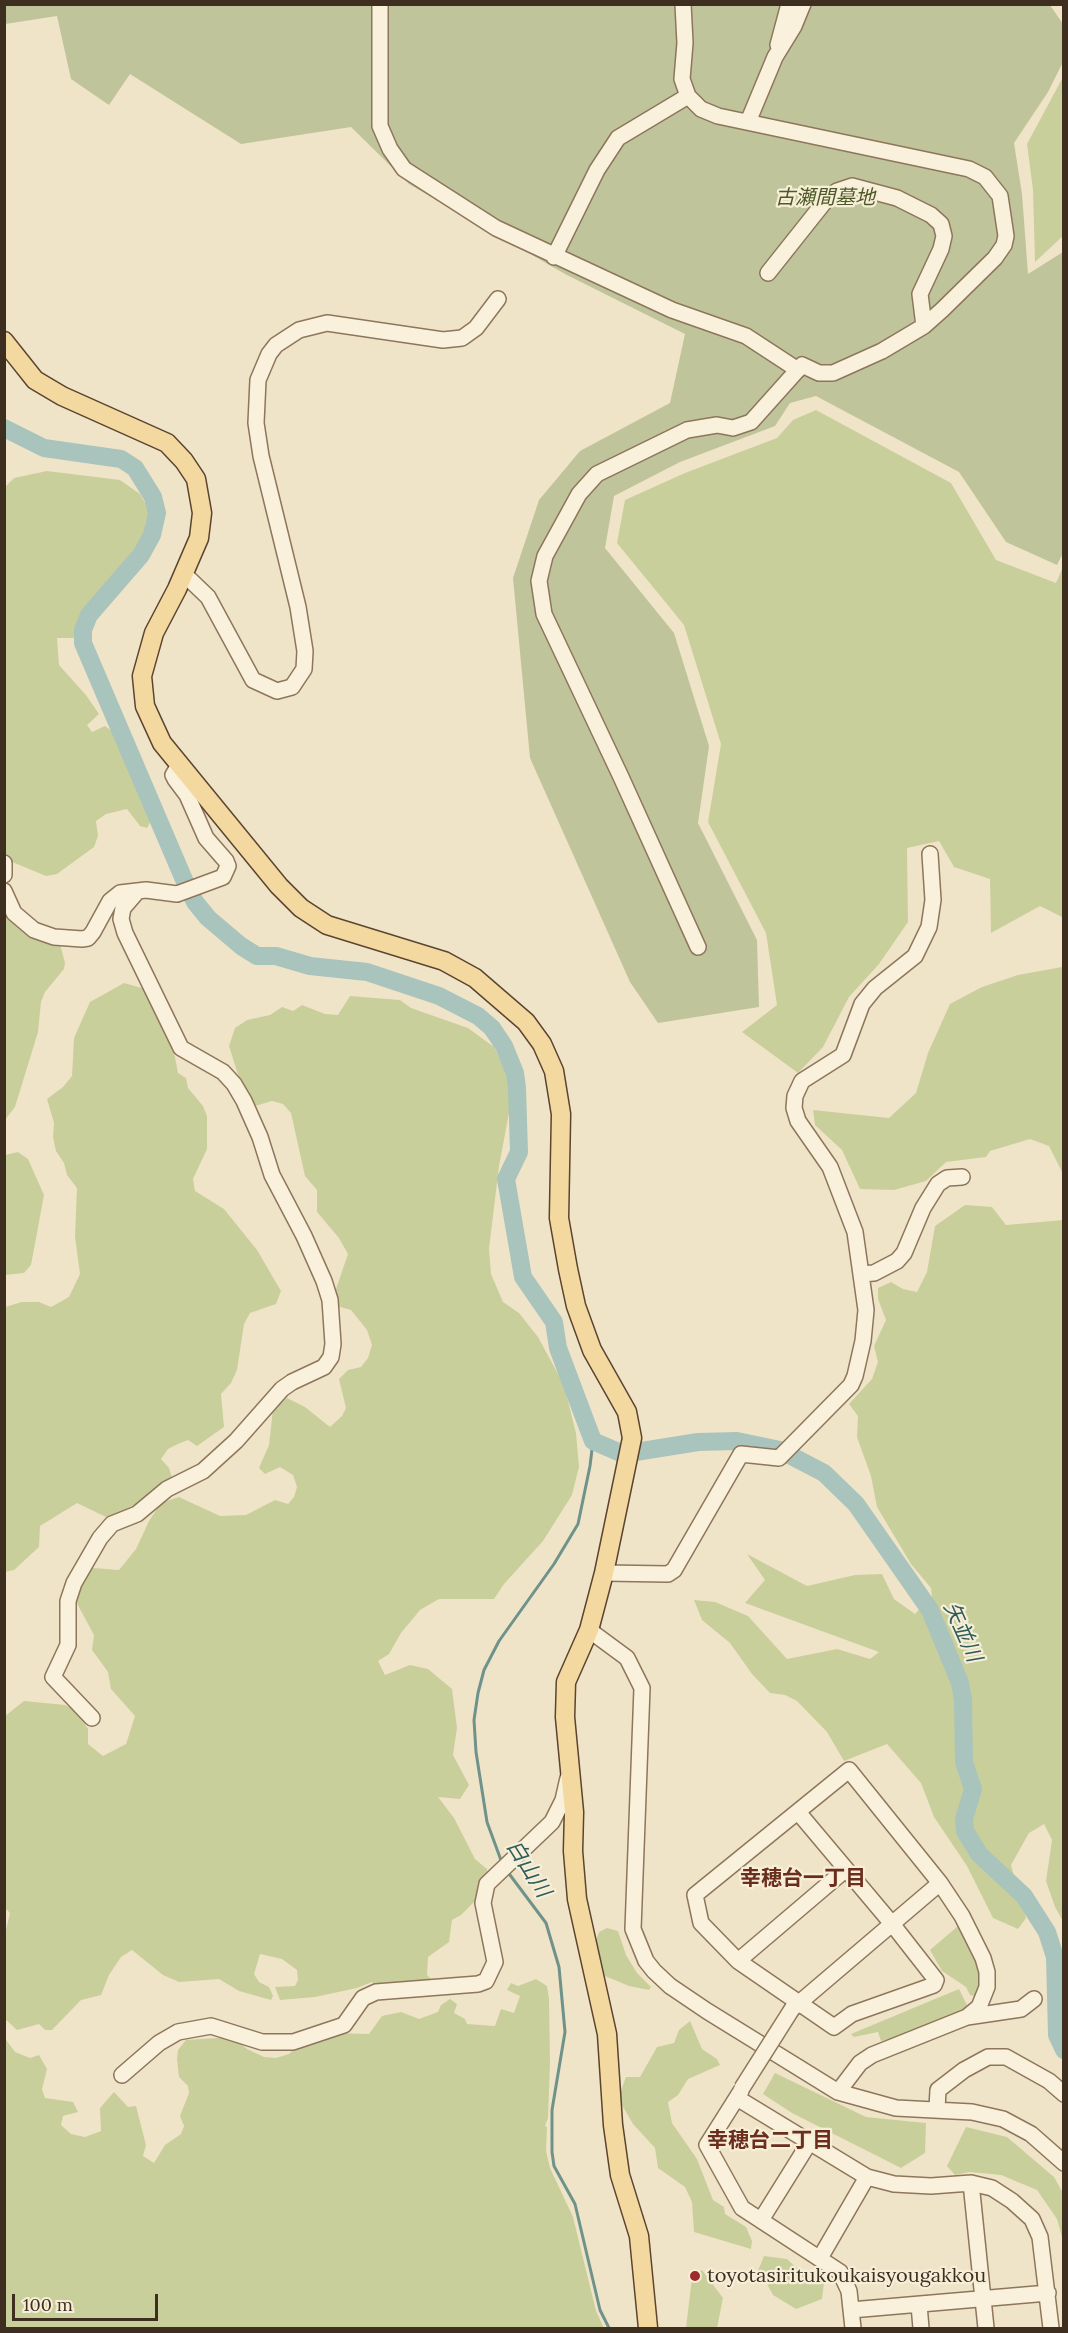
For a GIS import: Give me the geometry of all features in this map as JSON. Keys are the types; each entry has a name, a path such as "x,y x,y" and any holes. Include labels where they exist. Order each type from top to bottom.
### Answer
{"main road":[{"path":"4,340 35,380 62,396 158,438 184,461 196,479 202,513 199,538 184,574 154,633 142,676 145,706 152,725 179,765 279,886 301,908 333,928 430,956 458,967 502,999 534,1032 549,1056 558,1084 561,1114 559,1218 576,1306 592,1350 627,1412 632,1437 604,1573 589,1630 567,1682 565,1717 574,1812 573,1851 577,1899 607,2034 613,2125 620,2175 639,2236 648,2328"}],"street":[{"path":"380,4 379,112 382,132 396,159 413,176 496,228 672,310 746,336 798,370"},
{"path":"683,4 685,43 682,79 688,96 708,113 969,169 993,184 1003,204 1006,236 1004,245 995,258 924,326 882,351 833,373 819,373 802,365 752,422 733,428 717,425 687,430 597,474 579,494 552,541 541,569 539,591 544,614 698,947"},
{"path":"775,57 789,4"},
{"path":"748,122 775,57 794,26 803,4"},
{"path":"554,257 597,170 618,138 688,96"},
{"path":"768,273 826,200 837,191 852,186 897,198 931,215 940,224 944,236 941,249 920,294 924,326"},
{"path":"184,574 208,597 253,680 277,692 292,687 304,669 305,651 298,608 261,456 256,423 256,392 265,360 284,338 299,330 327,322 443,340 462,338 476,328 498,299"},
{"path":"4,891 14,913 34,930 54,937 82,939 88,938 93,932 110,901 120,893 146,890 177,894 218,880 226,872 228,866 206,838 187,795 173,775 179,765"},
{"path":"604,1573 668,1574 674,1570 741,1454 779,1458 850,1385 863,1341 866,1310 855,1232 830,1167 798,1121 794,1108 795,1096 802,1081 843,1055 862,1004 875,988 915,956 929,927 933,900 930,854"},
{"path":"4,863 4,875"},
{"path":"92,1718 53,1677 68,1645 67,1611 71,1592 100,1538 112,1524 137,1514 167,1489 203,1471 236,1441 282,1389 324,1367 331,1357 333,1344 330,1300 324,1281 304,1236 272,1175 244,1101 234,1084 223,1072 181,1048 125,933 121,919 123,908 136,892"},
{"path":"861,1274 874,1273 897,1262 904,1253 922,1208 938,1184 947,1178 962,1177"},
{"path":"589,1630 627,1658 642,1688 632,1898 633,1929 646,1961 670,1986 838,2092 896,2108 937,2109 1003,2119 1031,2134 1064,2163"},
{"path":"123,2074 159,2043 178,2032 211,2026 262,2042 293,2042 344,2025 363,1998 376,1992 478,1984 486,1981 495,1962 484,1893 491,1878 552,1822 563,1800 568,1766"},
{"path":"798,1812 893,1924 936,1980 932,1988 852,2014 834,2027 795,2006 738,1961 701,1923 695,1895 849,1770 940,1883 962,1916 983,1958 987,1972 987,1988 979,2007 967,2017"},
{"path":"738,1961 845,1870"},
{"path":"853,2328 849,2291 840,2272 742,2208 707,2145 795,2006 940,1883"},
{"path":"838,2092 860,2063 872,2055 967,2017 1021,2009 1034,1999"},
{"path":"937,2109 938,2090 964,2070 988,2057 1006,2057 1049,2081 1064,2094"},
{"path":"740,2093 809,2143 867,2177 904,2185 971,2183 992,2188 1032,2219 1040,2237 1051,2328"},
{"path":"761,2220 809,2143"},
{"path":"820,2258 867,2177"},
{"path":"971,2183 986,2328"},
{"path":"851,2310 1048,2293"},
{"path":"919,2305 921,2328"}],"green space":[{"name":"古瀬間墓地","path":"5,4 1050,5 1063,24 1063,62 1048,92 1014,143 1022,194 1028,274 1063,252 1064,551 1057,565 1006,542 959,472 816,396 790,403 775,426 680,462 614,496 605,548 674,633 709,746 698,823 757,940 759,1007 658,1023 630,982 530,758 513,578 539,500 580,451 670,403 685,334 565,274 409,184 351,127 241,144 130,74 109,105 71,79 57,16 5,24"},
{"path":"1063,77 1063,236 1035,262 1033,190 1027,144"},
{"path":"816,410 951,483 996,560 1056,583 1063,567 1064,918 1040,906 991,933 990,879 954,867 939,841 907,848 908,922 879,964 849,997 823,1047 798,1073 742,1032 777,1005 766,933 708,822 721,744 684,625 617,543 625,500 685,473 777,438 793,420"},
{"path":"47,471 120,480 140,494 149,509 145,525 147,531 134,557 89,610 76,638 57,638 59,665 86,695 99,714 87,725 92,732 105,726 116,734 152,819 147,828 140,826 127,809 106,814 96,821 98,836 94,847 57,874 46,876 5,859 5,487 14,478"},
{"path":"4,903 59,940 65,963 64,969 45,992 41,1002 38,1032 15,1107 5,1120"},
{"path":"1063,921 1063,1174 1049,1146 1030,1139 990,1151 986,1157 946,1162 926,1181 894,1190 860,1189 842,1150 815,1125 813,1110 889,1118 916,1093 928,1053 950,1004 982,987 1018,975 1062,967"},
{"path":"124,983 149,990 175,1057 178,1073 186,1078 188,1088 203,1106 207,1116 207,1149 193,1179 195,1191 224,1209 257,1250 281,1291 276,1304 250,1313 244,1324 237,1370 231,1383 221,1394 224,1427 197,1446 188,1440 168,1449 161,1459 169,1468 173,1481 140,1502 108,1518 77,1503 40,1526 39,1547 14,1570 5,1572 5,1307 22,1302 39,1302 51,1307 69,1297 80,1274 75,1237 77,1188 67,1175 64,1163 56,1151 53,1137 54,1123 47,1099 63,1087 72,1076 74,1038 90,1002"},
{"path":"350,996 400,1000 411,1008 468,1028 494,1047 505,1069 512,1097 499,1166 489,1249 491,1274 503,1302 519,1313 538,1337 564,1385 576,1433 579,1467 572,1495 543,1541 504,1584 494,1599 439,1599 420,1610 401,1633 389,1654 378,1661 385,1675 410,1665 428,1669 452,1689 457,1728 453,1755 469,1785 460,1799 438,1797 454,1818 475,1859 487,1869 487,1876 476,1900 461,1915 452,1920 449,1942 428,1957 427,1975 434,1982 378,1988 372,1982 357,1988 315,1997 280,2000 275,1987 295,1986 298,1980 297,1970 282,1959 260,1954 254,1974 259,1982 269,1987 273,1996 271,2000 239,1991 219,1979 179,1982 163,1975 132,1950 121,1957 109,1975 101,1995 81,2000 52,2030 45,2030 39,2024 17,2030 5,2019 4,1938 10,1913 4,1907 5,1716 24,1701 65,1705 75,1710 88,1729 88,1744 103,1756 126,1744 135,1716 111,1689 108,1672 92,1650 94,1635 74,1598 82,1574 93,1568 119,1570 136,1549 149,1521 161,1503 179,1497 220,1516 246,1515 275,1500 288,1504 294,1497 297,1487 293,1475 280,1467 265,1474 259,1468 269,1445 273,1409 287,1398 305,1407 330,1427 342,1416 346,1408 339,1379 348,1370 361,1367 368,1358 372,1345 367,1330 351,1310 337,1306 335,1292 348,1254 339,1238 317,1212 317,1190 305,1176 291,1113 283,1104 272,1101 255,1106 242,1087 229,1046 235,1028 247,1020 270,1015 282,1007 293,1011 302,1005 325,1014 338,1015"},
{"path":"18,1152 28,1159 44,1195 31,1265 24,1273 5,1275 5,1155"},
{"path":"965,1205 992,1207 1006,1225 1063,1220 1063,1921 1055,1907 1046,1881 1052,1840 1044,1824 1029,1833 1011,1865 1026,1918 1018,1929 993,1918 967,1866 934,1817 921,1783 887,1744 844,1761 827,1732 797,1701 785,1695 770,1693 752,1674 730,1643 702,1620 694,1600 715,1602 748,1616 787,1659 837,1649 870,1659 879,1652 745,1603 765,1580 747,1554 807,1586 855,1575 882,1574 894,1599 915,1614 932,1596 931,1588 911,1564 877,1507 871,1476 857,1437 858,1416 849,1404 872,1379 878,1362 874,1346 886,1320 878,1299 878,1288 891,1282 903,1289 917,1292 927,1272 935,1226"},
{"path":"967,1923 988,1959 978,1997 970,1995 966,1987 942,1971 930,1950 958,1926"},
{"path":"607,1928 618,1931 626,1955 637,1973 651,1987 649,1990 629,1986 605,1976 597,1954 596,1940 599,1932"},
{"path":"536,1979 547,1986 549,1999 550,2063 548,2118 545,2126 547,2127 546,2151 550,2168 573,2217 596,2311 604,2328 5,2328 4,2037 15,2052 30,2058 39,2055 47,2069 42,2089 45,2098 73,2102 78,2112 63,2116 61,2125 71,2134 85,2137 101,2131 100,2108 114,2092 128,2107 136,2106 146,2145 143,2156 154,2163 165,2145 181,2134 184,2126 180,2116 189,2093 188,2086 179,2077 177,2059 178,2050 186,2040 233,2037 247,2049 264,2057 276,2058 289,2054 299,2045 333,2033 369,2034 382,2016 401,2012 419,2019 438,2012 441,2005 450,1999 457,2004 454,2013 465,2019 467,2024 495,2026 501,2009 514,2013 520,1996 507,1990 511,1983 518,1986"},
{"path":"959,1989 967,2005 960,2015 907,2035 881,2041 878,2032 854,2037 851,2034"},
{"path":"690,2021 702,2049 717,2059 720,2065 688,2079 678,2095 668,2102 672,2123 697,2159 713,2200 724,2207 725,2214 746,2227 752,2241 751,2249 694,2232 692,2202 685,2187 658,2168 655,2148 633,2124 622,2105 620,2093 626,2077 640,2077 657,2047 674,2043 679,2030"},
{"path":"775,2073 866,2117 926,2123 925,2153 901,2168 792,2113 763,2094"},
{"path":"966,2127 1007,2137 1054,2177 1063,2193 1063,2241 1057,2219 1037,2190 1001,2175 970,2172 955,2175 947,2166"},
{"path":"764,2256 787,2259 812,2282 824,2282 822,2299 796,2309 773,2295 767,2284 755,2278"},
{"path":"702,2270 723,2298 717,2328 686,2328 692,2278"}],"waterway":[{"name":"矢並川","path":"4,428 44,448 121,459 135,468 153,497 157,513 152,535 141,555 89,615 83,630 83,643 195,902 208,918 241,946 257,956 276,956 310,966 367,972 439,996 478,1016 492,1028 504,1046 515,1073 517,1088 519,1152 506,1179 523,1277 554,1322 558,1348 593,1441 623,1454 698,1442 737,1441 780,1450 824,1473 856,1504 930,1610 960,1683 963,1700 964,1762 973,1789 964,1819 965,1831 979,1854 1024,1896 1047,1932 1055,1957 1057,2035 1064,2050"},
{"name":"白山川","path":"502,1863 487,1822 476,1752 474,1720 478,1693 484,1670 499,1641 554,1564 578,1524 593,1441"},
{"name":"白山川","path":"507,1871 546,1923 559,1967 565,2032 552,2110 552,2152 554,2166 575,2204 600,2310 609,2328"}],"place":[{"name":"toyotasiritukoukaisyougakkou","path":"695,2276"}],"district":[{"name":"幸穂台一丁目","path":"803,1879"},
{"name":"幸穂台二丁目","path":"770,2141"}]}
